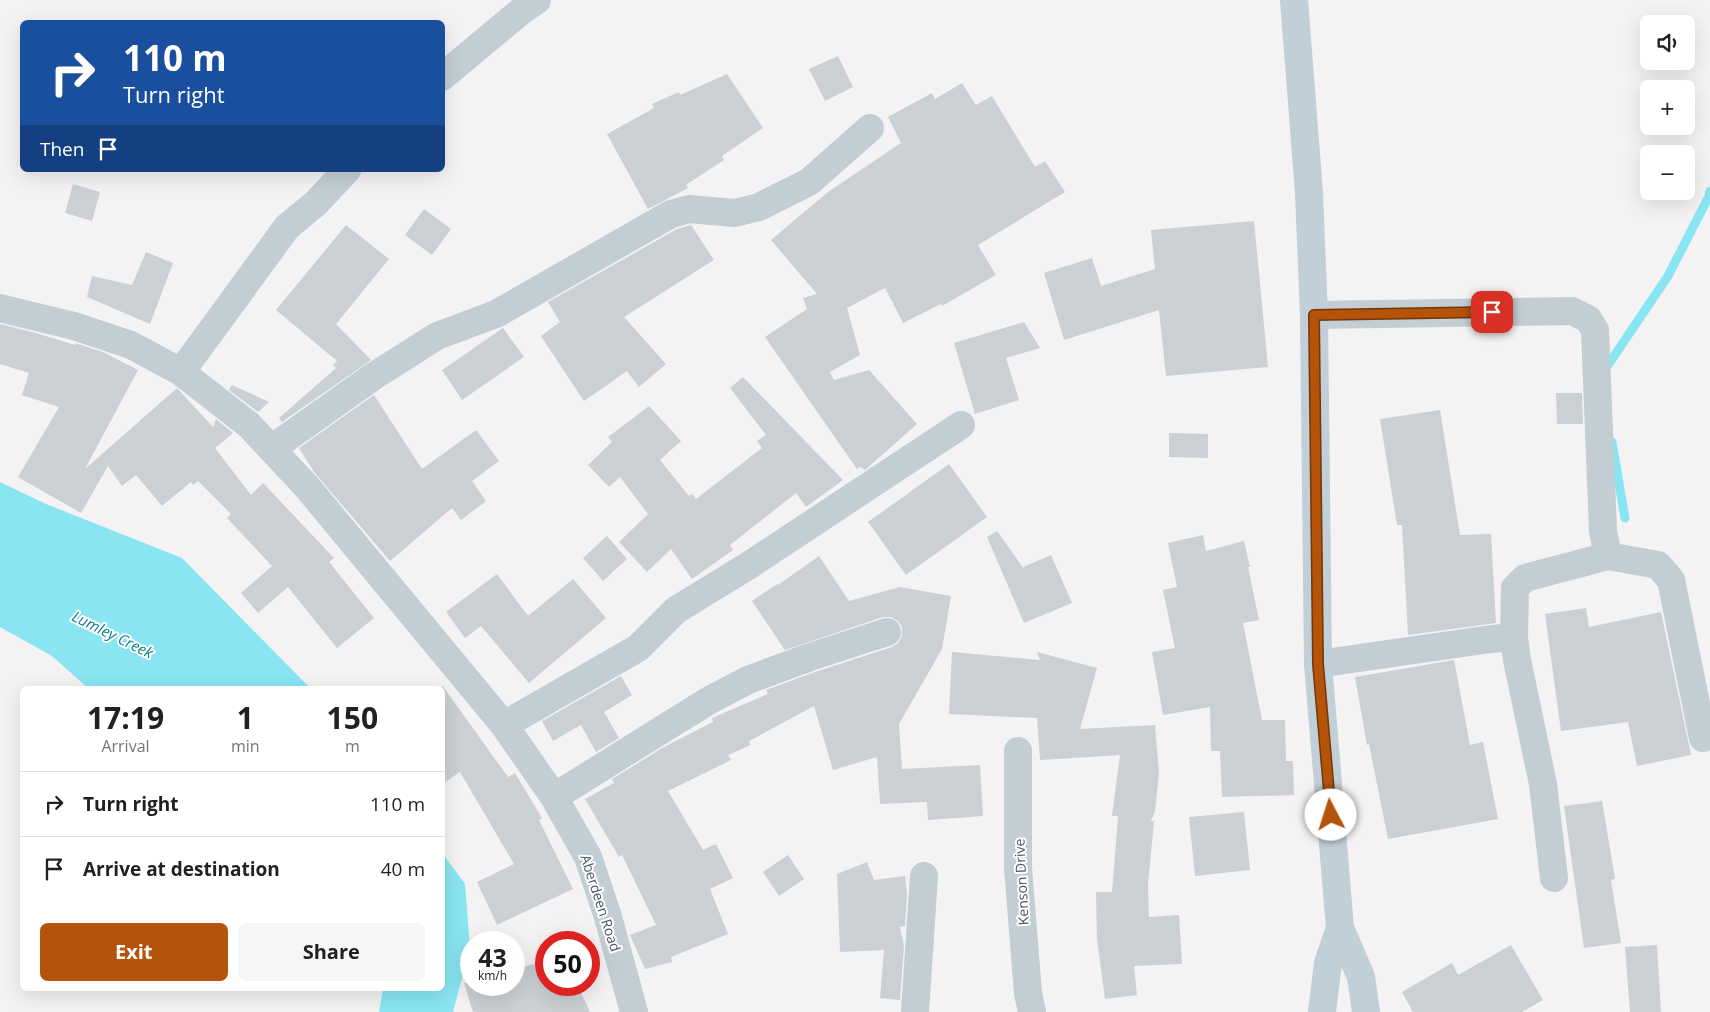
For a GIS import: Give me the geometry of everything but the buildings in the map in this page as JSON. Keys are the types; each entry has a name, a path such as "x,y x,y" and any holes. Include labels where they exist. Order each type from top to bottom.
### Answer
{"main road":[{"path":"1294,0 1309,193 1314,315 1318,664 1340,928 1360,977 1366,1012"},
{"path":"1322,1012 1328,963 1340,928"}],"street":[{"path":"445,75 537,0"},
{"path":"271,449 374,376 437,336 496,314 671,214 689,209 735,213 760,207 808,182 870,128"},
{"path":"181,372 287,227 316,203 345,172"},
{"name":"Aberdeen Road","path":"0,308 74,326 131,345 181,372 249,425 314,494 504,724 554,796 588,858 608,917 634,1012"},
{"path":"1314,315 1572,311 1588,319 1595,330 1603,531 1608,556"},
{"path":"504,724 638,648 676,610 748,566 962,426"},
{"path":"1554,878 1543,784 1517,660 1514,637 1515,588 1524,578 1608,556 1658,565 1671,580 1703,738"},
{"path":"554,796 708,701 748,680 810,657 887,632"},
{"path":"1318,664 1514,637"},
{"name":"Kenson Drive","path":"1018,751 1018,868 1028,993 1032,1012"},
{"path":"914,1012 924,876"}],"water":[{"name":"Lumley Creek","path":"0,482 46,504 182,558 308,686 86,686 52,656 0,627"},
{"path":"445,857 465,884 469,931 460,931 460,985 453,1012 379,1012 383,991 445,991"}],"waterway":[{"path":"1604,371 1668,276 1710,191"},
{"path":"1612,442 1625,518"}],"route":[{"path":"1331,815 1318,664 1314,315 1492,312"}]}
